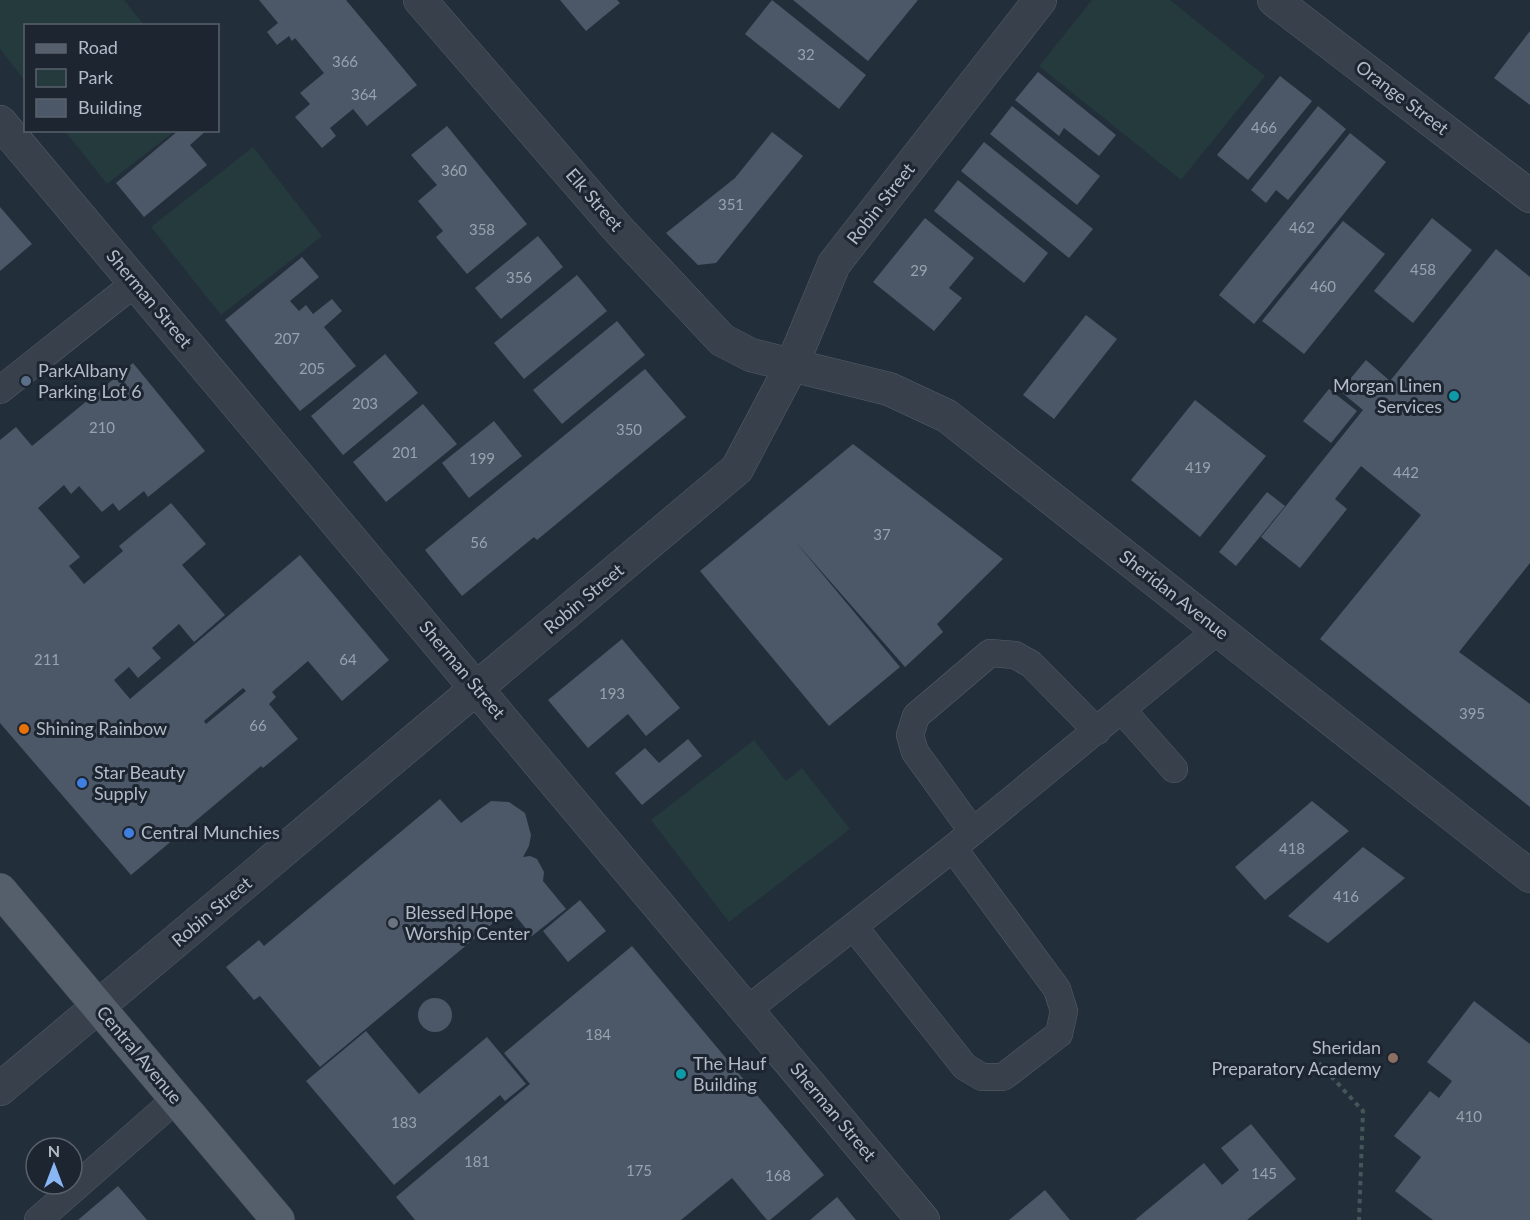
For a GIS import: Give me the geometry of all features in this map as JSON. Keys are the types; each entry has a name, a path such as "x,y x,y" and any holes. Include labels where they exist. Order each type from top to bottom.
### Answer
{"main road":[{"name":"Central Avenue","path":"0,890 278,1220"}],"street":[{"name":"Elk Street","path":"420,0 618,229 722,340 751,355 792,365"},
{"name":"Robin Street","path":"0,1089 737,469 792,365 834,264 1040,0"},
{"name":"Orange Street","path":"1274,0 1530,196"},
{"name":"Sherman Street","path":"0,122 923,1220"},
{"name":"Sheridan Avenue","path":"792,365 889,389 946,416 1530,876"}],"lane":[{"path":"0,390 135,283"},
{"path":"747,1010 963,840 1218,630"},
{"path":"854,927 965,1067 982,1077 1004,1077 1059,1034 1064,1011 1057,989 963,840 915,752 910,735 916,716 990,653 1015,655 1031,664 1097,731"},
{"path":"1122,710 1174,769"},
{"path":"38,1220 176,1099"}],"path":[{"path":"1319,1063 1363,1111 1359,1220"}],"green space":[{"path":"0,0 124,0 143,24 24,24 24,80 0,49"},
{"path":"1092,0 1170,0 1265,76 1181,180 1039,66"},
{"path":"66,132 174,132 107,184"},
{"path":"253,147 322,236 221,315 151,227"},
{"path":"754,740 786,781 802,768 850,829 729,922 651,820"}],"building":[{"path":"259,0 346,0 417,85 367,126 353,109 330,128 336,136 322,148 295,117 310,104 300,93 324,73 295,38 292,41 289,36 277,45 267,32 278,23"},
{"path":"560,0 617,0 620,3 586,31"},
{"path":"772,0 866,75 839,109 745,34"},
{"path":"793,0 918,0 868,61"},
{"path":"1530,31 1530,105 1494,78"},
{"path":"1038,72 1116,135 1099,156 1064,128 1059,136 1015,100"},
{"path":"1280,76 1312,101 1248,180 1217,155"},
{"path":"1012,106 1100,176 1077,205 990,134"},
{"path":"1318,106 1346,129 1288,200 1276,190 1266,203 1251,190"},
{"path":"447,126 527,224 467,274 436,237 443,231 418,201 437,185 411,155"},
{"path":"177,132 205,132 190,145 207,165 144,217 116,183"},
{"path":"772,132 803,156 716,263 698,265 666,233 735,178"},
{"path":"1350,133 1386,162 1254,324 1219,295"},
{"path":"984,142 1093,229 1069,258 961,171"},
{"path":"958,180 1048,253 1024,283 934,211"},
{"path":"0,207 32,244 0,271"},
{"path":"925,218 974,258 949,288 962,298 934,331 873,282"},
{"path":"1432,218 1472,250 1413,323 1374,291"},
{"path":"1343,221 1385,254 1304,354 1262,321"},
{"path":"538,236 563,267 501,319 475,288"},
{"path":"1496,249 1530,277 1530,563 1459,652 1530,704 1530,807 1320,639 1421,515 1361,466 1335,499 1347,509 1300,568 1261,537 1363,410 1340,391 1366,360 1390,381"},
{"path":"302,257 319,277 290,301 299,311 306,305 313,314 332,299 342,311 324,327 356,366 300,411 225,320"},
{"path":"577,275 607,311 524,379 494,343"},
{"path":"1086,315 1117,339 1054,419 1023,395"},
{"path":"617,321 645,355 562,424 533,390"},
{"path":"385,354 418,393 343,455 311,416"},
{"path":"133,363 205,451 148,497 144,491 119,511 113,503 102,512 79,486 71,494 64,485 38,508 80,557 69,566 84,584 123,551 119,546 171,503 206,544 182,565 225,615 194,642 179,624 152,648 161,658 138,678 129,667 114,680 130,699 300,555 389,660 342,701 308,661 272,692 276,697 269,704 298,739 263,768 261,766 131,875 0,723 0,440 16,427 32,446","holes":["243,688 246,691 206,724 204,721"]},
{"path":"645,369 686,417 537,540 534,537 462,596 425,550"},
{"path":"1329,389 1357,411 1331,443 1303,421"},
{"path":"1195,400 1266,456 1200,537 1131,480"},
{"path":"423,404 457,444 386,502 353,462"},
{"path":"494,421 522,456 469,498 442,463"},
{"path":"853,444 1003,559 937,624 943,632 905,667 794,540 900,667 829,726 700,571"},
{"path":"1267,492 1285,506 1236,566 1219,552"},
{"path":"622,639 680,708 646,736 628,714 588,748 548,700"},
{"path":"688,739 702,756 642,805 615,773 645,748 659,763"},
{"name":"Blessed Hope Worship Center","path":"440,799 461,823 491,801 509,802 525,813 531,835 529,846 523,857 530,856 537,859 544,872 543,881 566,909 532,936 510,909 320,1067 260,996 254,1000 226,967 259,940 264,946"},
{"path":"1312,801 1349,831 1265,900 1235,867"},
{"path":"1363,847 1405,878 1328,943 1288,916"},
{"path":"580,900 606,931 568,962 543,931"},
{"path":"632,946 824,1175 770,1220 767,1220 732,1178 681,1220 415,1220 396,1197 530,1084 504,1053"},
{"path":"435,998 447,1003 452,1015 447,1027 435,1032 423,1027 418,1015 423,1003"},
{"path":"1474,1001 1530,1044 1530,1220 1433,1220 1395,1191 1421,1157 1394,1136 1430,1091 1439,1098 1452,1081 1427,1062"},
{"path":"366,1031 419,1094 487,1037 526,1084 505,1101 500,1095 394,1185 306,1081"},
{"path":"1251,1124 1296,1179 1247,1220 1135,1220 1204,1163 1222,1185 1239,1170 1221,1148"},
{"path":"118,1186 147,1220 78,1220"},
{"path":"1045,1190 1070,1220 1009,1220"},
{"path":"837,1197 856,1220 810,1220"}],"place":[{"name":"ParkAlbany Parking Lot 6","path":"26,381"},
{"name":"Morgan Linen Services","path":"1454,396"},
{"name":"Shining Rainbow","path":"24,729"},
{"name":"Star Beauty Supply","path":"82,783"},
{"name":"Central Munchies","path":"129,833"},
{"name":"Blessed Hope Worship Center","path":"393,923"},
{"name":"Sheridan Preparatory Academy","path":"1393,1058"},
{"name":"The Hauf Building","path":"681,1074"}]}
